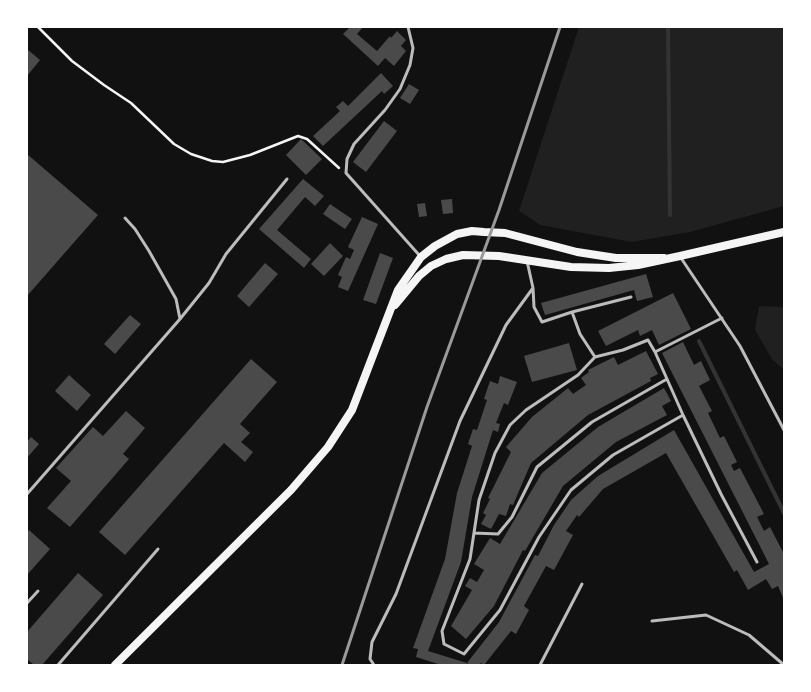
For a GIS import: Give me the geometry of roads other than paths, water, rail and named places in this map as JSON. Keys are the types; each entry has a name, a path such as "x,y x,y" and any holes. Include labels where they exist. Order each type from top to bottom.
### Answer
{"main road":[{"path":"115,665 291,490 328,448 352,410 398,290 421,257 435,246 457,234 472,231 505,233 577,252 616,258 664,258 680,256 784,232"},
{"path":"391,309 419,276 431,266 446,259 463,255 477,254 571,267 609,268 638,265 664,258"}],"lane":[{"path":"408,27 413,48 410,65 400,89 385,110 354,144 347,159 346,173 421,257"},
{"path":"27,494 180,319 209,283 226,254 287,179"},
{"path":"125,218 135,229 149,251 176,299 180,319"},
{"path":"680,256 740,346 784,430"},
{"path":"527,261 533,288 534,307 542,322 572,312 631,297"},
{"path":"374,665 370,659 372,642 396,594 460,421 506,325 533,288"},
{"path":"572,312 580,334 595,357"},
{"path":"655,352 722,318"},
{"path":"683,415 613,455 571,490 539,537 500,610 464,654 444,644 442,631 470,559 479,500 495,453 510,424 526,410 578,375 595,357 623,350 648,340 721,494 757,562"},
{"path":"474,533 498,534 512,517 537,467 592,422 667,379"},
{"path":"58,665 158,549"},
{"path":"540,665 582,584"},
{"path":"27,603 38,591"},
{"path":"652,622 706,615 749,635 784,665"}],"waterway":[{"path":"668,27 670,215"},
{"path":"699,341 784,513"}],"railway":[{"path":"342,665 427,407 499,210 560,27"}]}
